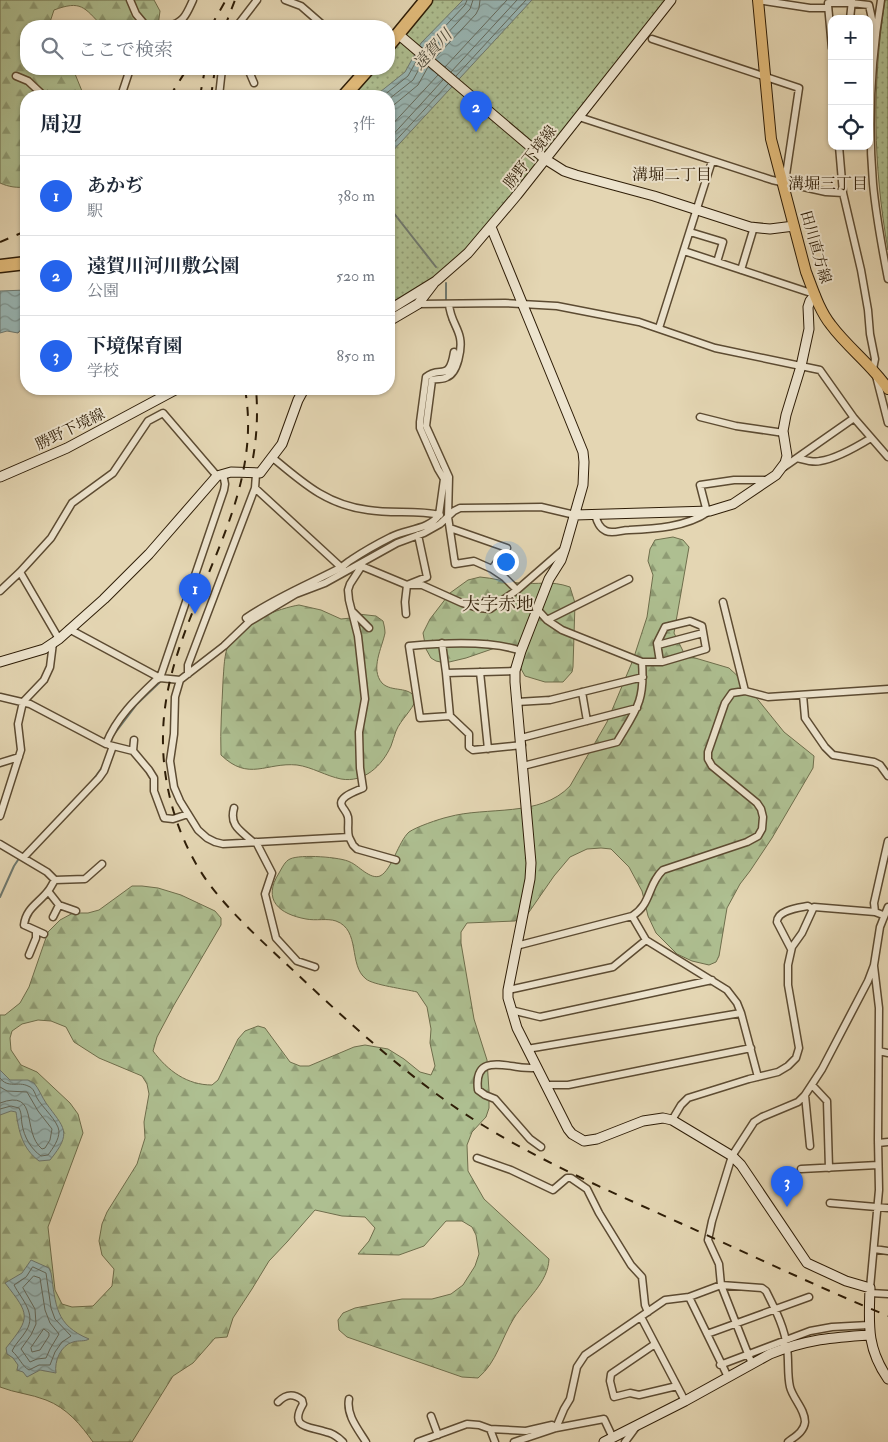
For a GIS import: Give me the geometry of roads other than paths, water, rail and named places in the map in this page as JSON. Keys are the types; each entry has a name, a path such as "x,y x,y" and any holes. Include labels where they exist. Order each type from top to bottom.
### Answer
{"highway":[{"path":"395,40 426,0"},
{"path":"349,90 363,75"},
{"path":"0,266 20,264"}],"main road":[{"name":"田川直方線","path":"758,0 764,76 772,139 794,226 815,294 824,316 888,389"}],"street":[{"path":"130,0 141,20"},
{"path":"182,20 193,0"},
{"path":"242,20 257,0"},
{"path":"285,0 301,6 314,20"},
{"name":"勝野下境線","path":"395,306 436,281 468,253 491,227 542,157 580,117 671,0"},
{"path":"758,0 810,8 851,1 870,5 870,14 876,38"},
{"path":"881,0 876,38 871,111 873,183 888,279"},
{"path":"850,15 851,1"},
{"path":"652,39 800,88 786,175 783,183"},
{"path":"395,42 556,167 570,173 754,227 770,229 794,226"},
{"path":"123,90 128,75"},
{"path":"220,90 221,75"},
{"path":"251,75 254,83"},
{"path":"16,76 28,82 37,90"},
{"path":"580,117 783,183 843,194"},
{"path":"839,150 843,194 861,270 868,310 875,359 874,371 888,423"},
{"path":"659,328 712,161"},
{"path":"491,227 583,452 584,472 575,516 561,560 549,579 520,651 515,671 531,864 530,879 508,990 511,1010 527,1049 572,1134 584,1141 597,1139 643,1121 656,1118 672,1120 732,1156 741,1165 807,1263 846,1281 870,1290 888,1294"},
{"path":"740,270 754,227"},
{"path":"690,232 723,242 717,262"},
{"path":"684,251 815,294 808,307 809,330 801,366 788,403 784,433 787,456 783,468"},
{"path":"395,317 418,304 436,281"},
{"path":"418,304 505,303 557,306 639,322 715,348 820,370 854,418 888,457"},
{"path":"349,837 223,844 215,842 198,830 180,801 174,786 170,761 174,734 175,698 180,680 224,646 248,621 296,594 325,583 393,536 421,527 439,515 444,479 420,428 420,422 426,377 448,370 455,361 461,338 454,325 447,304"},
{"path":"454,352 456,369 448,377 432,380 426,423 449,477 448,517 455,564 474,560 504,577 517,590"},
{"name":"勝野下境線","path":"0,477 67,448 166,395"},
{"path":"0,662 44,649 56,641 104,599 149,554 220,475 239,472 260,473 282,444 301,395"},
{"path":"0,591 51,538 72,503 113,473 148,421 162,413 220,475 225,484 160,678 138,697 110,735 110,745 104,771 99,778 24,857"},
{"path":"700,417 736,426 784,433"},
{"path":"343,569 360,566 398,543 440,524 460,508 541,507 575,516 708,511 733,504 854,418"},
{"path":"797,458 818,462 826,460 871,438"},
{"path":"273,458 304,485 326,498 349,507 369,511 421,512 448,517"},
{"path":"188,674 188,666 255,488 256,474"},
{"path":"708,511 700,486 734,480 769,480"},
{"path":"255,488 343,569"},
{"path":"595,515 598,524 602,528 608,532 614,532 645,530 676,524 700,518 708,511"},
{"path":"450,528 508,548 492,569"},
{"path":"407,585 427,577 418,535"},
{"path":"360,566 407,585 422,585 462,603 478,608 490,609 517,590 565,548"},
{"path":"360,566 350,584 349,595 358,636 365,699 359,732 360,768 363,788 344,797 341,805 348,818 347,830 353,845 357,849 396,860"},
{"path":"0,816 19,757 21,745 18,724 23,702 44,680 50,667 56,641 20,572"},
{"path":"547,620 629,579"},
{"path":"406,614 407,585"},
{"path":"723,602 745,691"},
{"path":"538,608 547,620 562,630 642,662 660,662 706,648 702,626 690,621 665,627 658,645 660,662"},
{"path":"352,611 369,628"},
{"path":"69,629 160,678 180,680"},
{"path":"658,645 703,633"},
{"path":"450,716 420,718 409,646 442,642 509,647 520,651"},
{"path":"442,642 450,716 468,734 470,747 473,750 521,742 587,721 637,708"},
{"path":"523,766 616,742 637,708 643,687 642,662"},
{"path":"446,673 515,671"},
{"path":"480,672 488,749"},
{"path":"517,702 550,700 643,677"},
{"path":"516,946 632,916 644,906 657,876 663,870 747,842 758,836 762,828 763,817 757,803 712,766 708,759 708,752 725,703 732,693 745,691 768,697 888,689"},
{"path":"582,692 587,721"},
{"path":"803,695 805,718 829,751 838,757 874,762 885,770 888,776"},
{"path":"0,697 23,702 110,745 133,751 154,778 154,791 164,818 173,820 188,814"},
{"path":"133,751 134,740"},
{"path":"0,763 19,757"},
{"path":"234,808 233,821 254,842 272,873 265,894 276,938 298,961 315,967"},
{"path":"875,912 874,903 888,841"},
{"path":"0,844 47,872 55,880 85,879 102,864"},
{"path":"44,934 24,925 24,921 28,911 48,891 55,880"},
{"path":"48,891 59,904 76,911"},
{"path":"53,917 59,904"},
{"path":"791,949 776,922 778,916 797,908 808,906 813,909"},
{"path":"672,1120 688,1098 778,1072 796,1058 799,1048 788,984 788,965 791,949 802,933 814,907 875,912 883,915"},
{"path":"752,1364 721,1285 719,1264 708,1240 732,1156 754,1122 798,1102 812,1085 868,981 874,965 883,915 888,907"},
{"path":"632,916 646,940 727,990 737,1003 741,1013 758,1077"},
{"path":"29,955 36,938 36,931"},
{"path":"508,990 613,967 646,940"},
{"path":"874,965 879,1008 878,1207 870,1290 869,1330 874,1353 888,1378"},
{"path":"511,1010 540,1017 712,980"},
{"path":"527,1049 741,1013"},
{"path":"546,1085 568,1085 751,1048"},
{"path":"879,1051 888,1053"},
{"path":"538,1068 497,1063 488,1064 482,1070 477,1081 478,1090 495,1099 530,1139 541,1147"},
{"path":"812,1085 827,1102 829,1168"},
{"path":"805,1095 810,1146"},
{"path":"878,1143 888,1142"},
{"path":"477,1158 511,1170 553,1190 567,1178 571,1178 587,1189 599,1213 631,1265 642,1277 645,1305 648,1312"},
{"path":"801,1169 878,1165"},
{"path":"830,1203 888,1208"},
{"path":"874,1249 888,1250"},
{"path":"556,1428 570,1399 577,1367 585,1355 665,1300 689,1297 721,1285 762,1288 766,1291 775,1308 786,1343 791,1390 802,1410 805,1424 803,1430 788,1442"},
{"path":"707,1334 808,1296"},
{"path":"689,1297 720,1365 728,1377"},
{"path":"641,1317 685,1401"},
{"path":"720,1365 748,1353 786,1343 869,1330"},
{"path":"514,1442 528,1440 556,1428 604,1420 608,1440 685,1401 786,1343"},
{"path":"655,1344 611,1374 610,1380 614,1397 630,1394 638,1395 677,1386"},
{"path":"278,1402 283,1396 291,1395 298,1397 302,1400 303,1404 298,1413 298,1419 301,1424 311,1429 327,1432 344,1442"},
{"path":"349,1399 348,1411 353,1423 366,1442"},
{"path":"430,1416 438,1435"},
{"path":"418,1442 467,1424 480,1425 490,1430 526,1431 552,1426 556,1428"},
{"path":"625,1442 636,1427"},
{"path":"490,1430 495,1442"}],"water":[{"name":"遠賀川","path":"463,0 532,0 395,148 395,90 382,90 405,72 421,43"},
{"path":"20,290 20,331 18,333 7,331 0,333 0,291"},
{"path":"0,1070 10,1080 28,1080 34,1083 61,1125 64,1136 62,1143 50,1160 39,1161 29,1151 20,1133 16,1112 11,1111 0,1115"},
{"path":"31,1260 49,1268 59,1313 69,1327 89,1339 73,1342 65,1346 57,1359 56,1373 40,1370 27,1377 23,1372 17,1370 18,1365 7,1354 6,1348 20,1329 24,1316 19,1302 5,1283 22,1273"}],"waterway":[{"path":"395,215 436,267"},
{"path":"446,283 446,302"},
{"path":"449,319 455,332"},
{"path":"433,449 442,469"},
{"path":"397,538 423,530"},
{"path":"347,567 390,541"},
{"path":"317,583 327,579"},
{"path":"219,646 227,639"},
{"path":"111,742 112,737 137,704 160,682"},
{"path":"93,780 103,766"},
{"path":"24,853 72,802"},
{"path":"0,897 20,857"}],"railway":[{"path":"214,20 226,0"},
{"path":"227,20 235,0"},
{"path":"174,90 183,75"},
{"path":"201,90 204,75"},
{"path":"212,90 214,75"},
{"path":"0,242 20,234"},
{"path":"245,395 248,435 242,479 229,522 179,648 168,691 163,736 165,774 174,812 188,848 207,881 249,929 351,1024 409,1073 476,1121 532,1153 591,1182 888,1316"},
{"path":"253,458 257,424 256,395"}],"place":[{"name":"遠賀川河川敷公園","path":"476,132"},
{"name":"あかぢ","path":"195,614"},
{"name":"下境保育園","path":"787,1207"}],"district":[{"name":"溝堀二丁目","path":"672,174"},
{"name":"溝堀三丁目","path":"828,183"},
{"name":"大字赤地","path":"498,604"}]}
